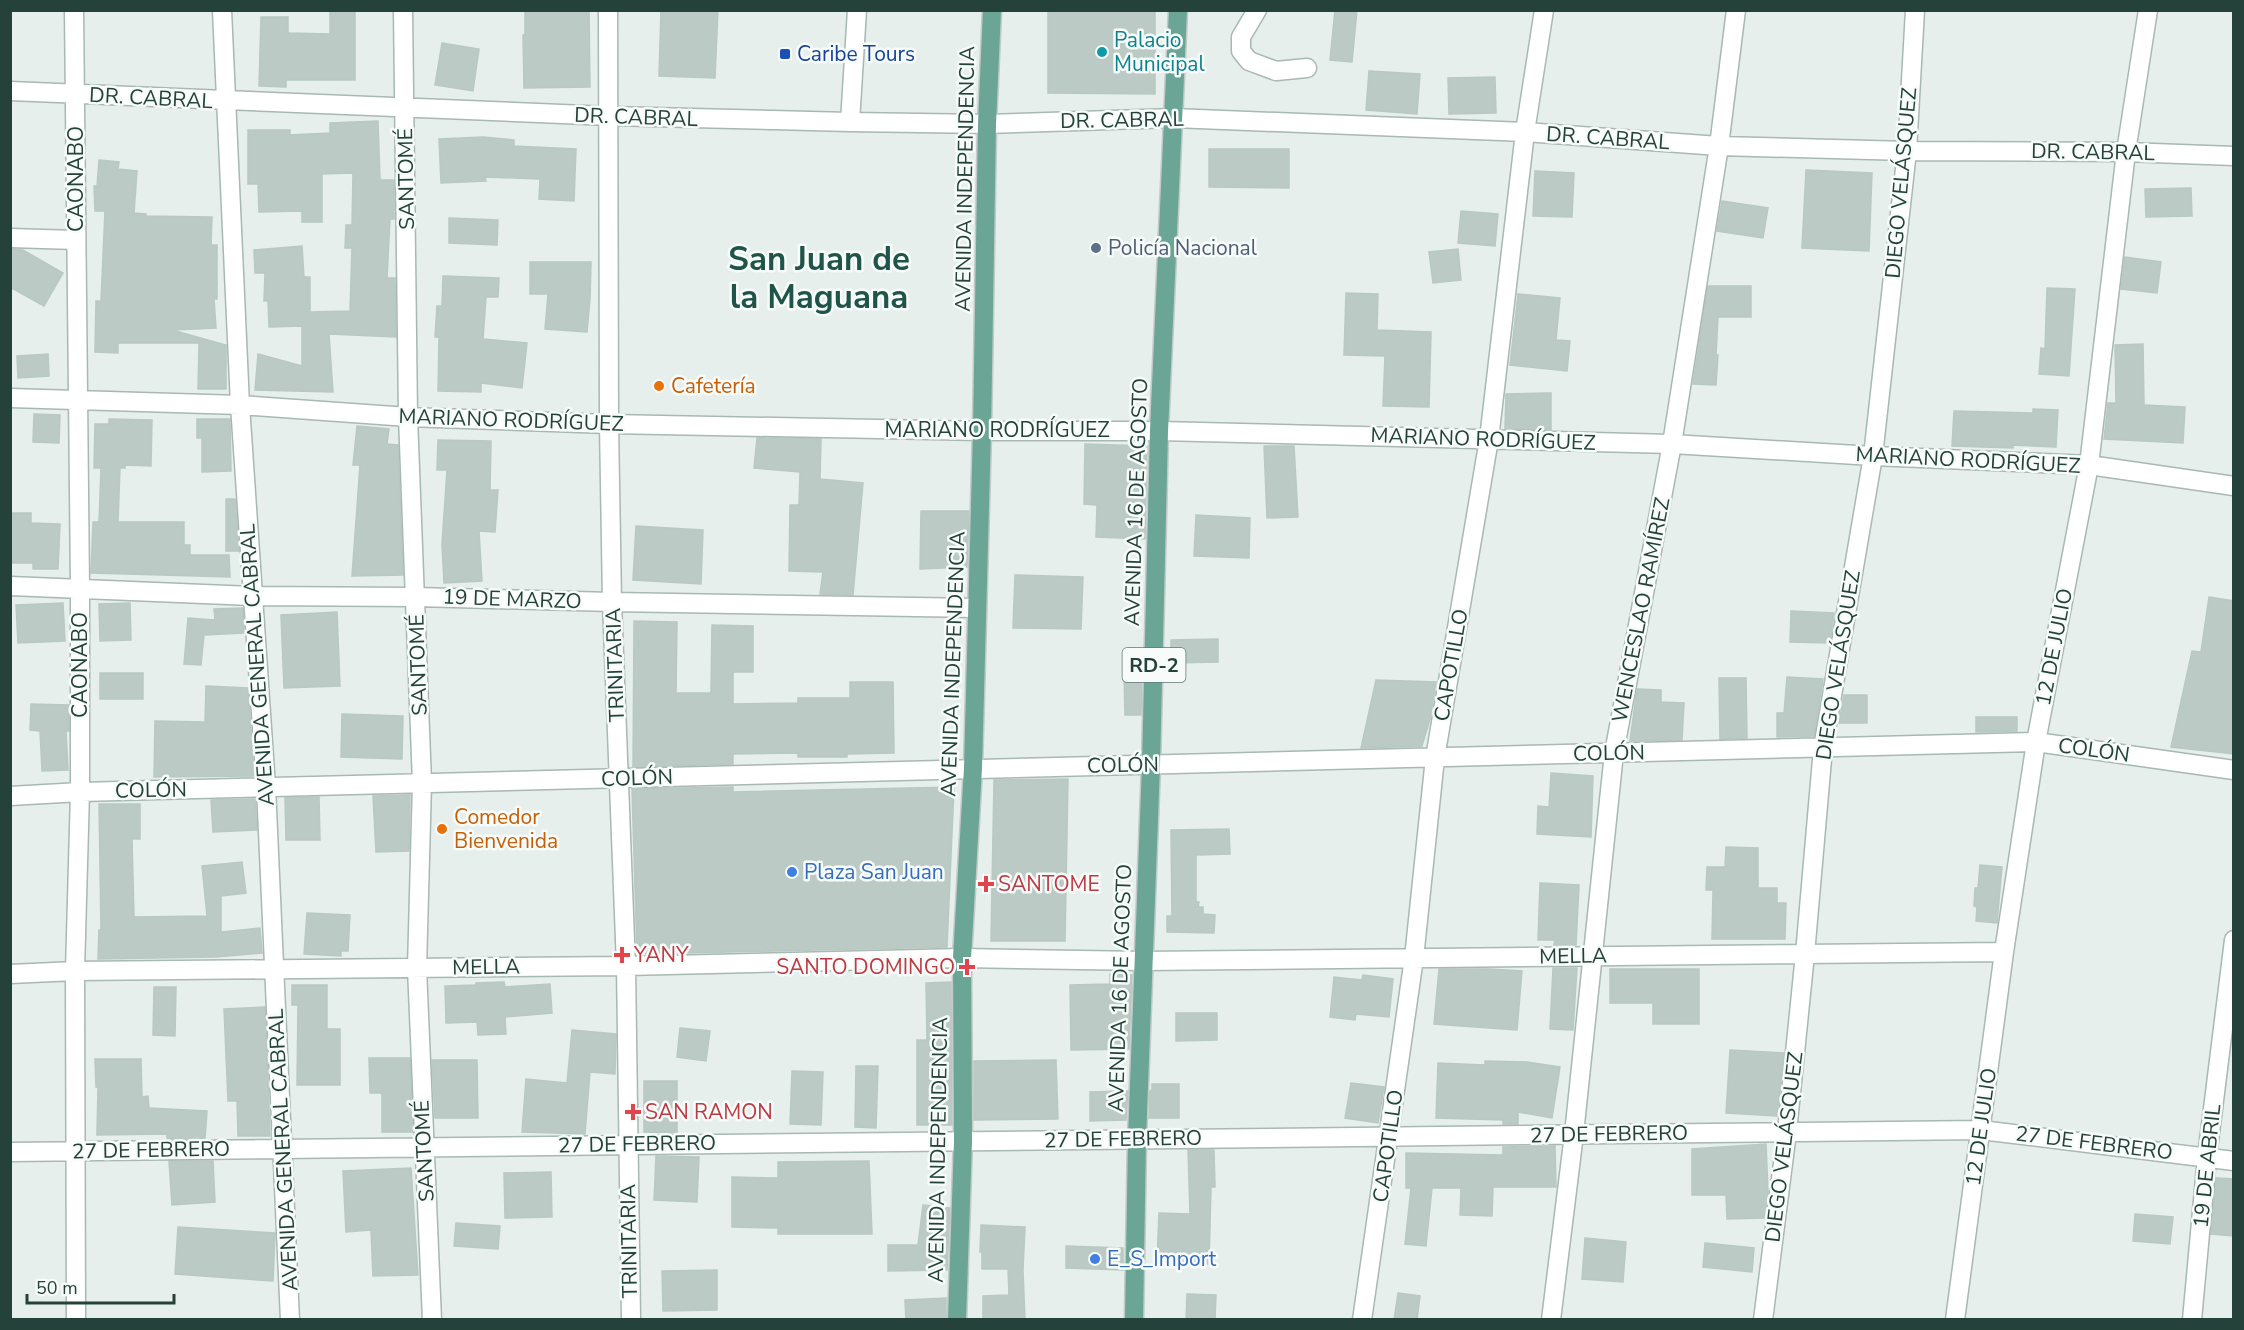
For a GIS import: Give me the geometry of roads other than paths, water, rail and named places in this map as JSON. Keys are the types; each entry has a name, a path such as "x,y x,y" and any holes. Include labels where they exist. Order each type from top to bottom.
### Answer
{"main road":[{"name":"AVENIDA INDEPENDENCIA","path":"957,1320 963,1141 962,958 973,768 987,124 992,10"},
{"name":"AVENIDA 16 DE AGOSTO","path":"1134,1320 1137,1139 1151,765 1159,431 1178,10"}],"street":[{"name":"CAONABO","path":"74,10 80,588 80,792 75,971 76,1320"},
{"name":"AVENIDA GENERAL CABRAL","path":"222,10 240,405 266,787 290,1320"},
{"name":"SANTOMÉ","path":"403,10 408,417 422,783 417,968 432,1320"},
{"name":"TRINITARIA","path":"608,10 612,602 626,966 631,1320"},
{"path":"850,122 857,10"},
{"path":"1257,10 1241,37 1241,51 1249,62 1276,71 1307,68"},
{"name":"CAPOTILLO","path":"1362,1320 1414,958 1435,758 1489,438 1525,132 1544,10"},
{"name":"WENCESLAO RAMÍREZ","path":"1551,1320 1574,1134 1614,753 1672,444 1719,146 1736,10"},
{"name":"DIEGO VELÁSQUEZ","path":"1763,1320 1787,1132 1823,748 1873,456 1906,151 1915,10"},
{"name":"12 DE JULIO","path":"1955,1320 2004,952 2036,742 2090,465 2126,152 2148,10"},
{"name":"DR. CABRAL","path":"10,91 227,102 609,116 987,124 1174,118 1525,132 1719,146 1906,151 2126,152 2234,156"},
{"path":"10,238 76,240"},
{"name":"MARIANO RODRÍGUEZ","path":"10,398 240,405 408,417 609,424 982,431 1159,431 1672,444 1873,456 2090,465 2234,486"},
{"name":"19 DE MARZO","path":"10,586 252,596 977,608"},
{"name":"COLÓN","path":"10,796 80,792 973,768 2036,742 2234,770"},
{"name":"19 DE ABRIL","path":"2192,1320 2207,1156 2234,940"},
{"name":"MELLA","path":"10,974 75,971 626,966 962,958 1143,961 2004,952"},
{"name":"27 DE FEBRERO","path":"10,1152 1981,1130 2234,1161"}],"place":[{"name":"Palacio Municipal","path":"1102,52"},
{"name":"Caribe Tours","path":"785,54"},
{"name":"Policía Nacional","path":"1096,248"},
{"name":"Cafetería","path":"659,386"},
{"name":"Comedor Bienvenida","path":"442,829"},
{"name":"Plaza San Juan","path":"792,872"},
{"name":"SANTOME","path":"986,884"},
{"name":"YANY","path":"622,955"},
{"name":"SANTO DOMINGO","path":"967,967"},
{"name":"SAN RAMON","path":"633,1112"},
{"name":"E_S_Import","path":"1095,1259"}],"district":[{"name":"San Juan de la Maguana","path":"819,277"}]}
